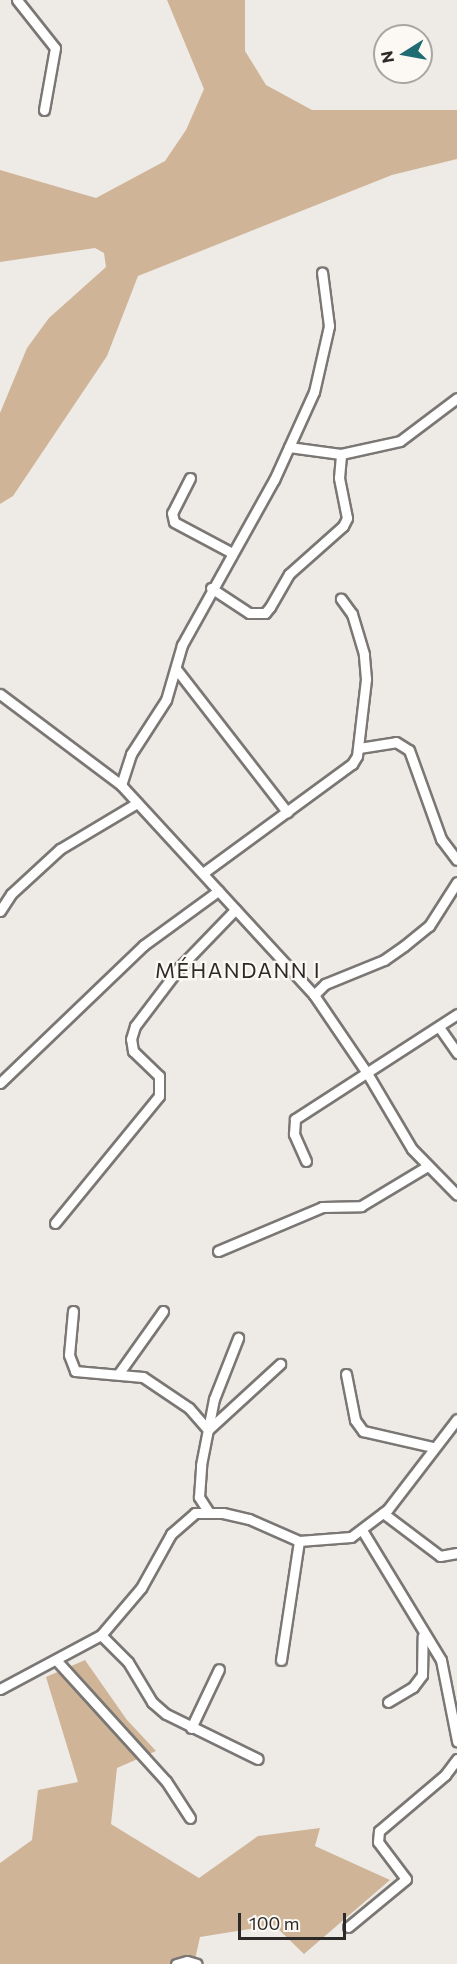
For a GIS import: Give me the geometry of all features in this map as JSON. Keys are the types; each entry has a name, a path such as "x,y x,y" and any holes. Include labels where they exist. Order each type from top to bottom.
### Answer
{"street":[{"path":"17,0 54,48 44,110"},
{"path":"121,786 131,754 166,700 177,670 182,645 289,447 314,392 329,326 322,272"},
{"path":"289,447 341,454 409,437 457,398"},
{"path":"211,588 249,613 264,613 270,607 289,574 343,526 347,518 339,478 341,454"},
{"path":"190,477 172,513 174,522 232,553"},
{"path":"203,873 352,764 359,748 366,679 364,654 352,614 341,599"},
{"path":"177,670 288,812"},
{"path":"0,693 121,786 203,873 314,995 367,1073 426,1167 457,1195"},
{"path":"359,748 403,743 409,750 441,839 457,860"},
{"path":"0,911 11,894 60,849 137,803"},
{"path":"314,995 325,984 384,960 412,939 440,912 457,882"},
{"path":"0,1083 144,945 218,891"},
{"path":"55,1222 159,1096 159,1076 133,1051 135,1026 179,968 235,910"},
{"path":"306,1161 294,1134 295,1119 457,1014"},
{"path":"439,1027 457,1053"},
{"path":"218,1251 322,1207 361,1206 426,1167"},
{"path":"73,1311 69,1355 75,1371 119,1373 143,1377 168,1391 208,1431"},
{"path":"119,1373 164,1311"},
{"path":"208,1511 199,1497 199,1488 208,1431 221,1376 238,1338"},
{"path":"208,1431 280,1364"},
{"path":"346,1374 354,1420 363,1431 433,1447"},
{"path":"0,1689 101,1635 141,1588 181,1522 208,1511 249,1519 299,1541 332,1541 362,1530 383,1513 457,1419"},
{"path":"383,1513 440,1556 457,1553"},
{"path":"362,1530 422,1633 441,1660 457,1741"},
{"path":"281,1660 299,1541"},
{"path":"388,1702 413,1687 422,1675 422,1633"},
{"path":"101,1635 128,1662 152,1702 191,1728 258,1759"},
{"path":"57,1660 166,1781 190,1818"},
{"path":"191,1728 219,1669"},
{"path":"348,1927 406,1878 378,1842 379,1831 445,1775 457,1759"},
{"path":"176,1964 187,1961 197,1964"}],"shaded area":[{"path":"167,0 245,0 245,51 266,85 312,110 457,110 457,159 392,175 138,276 107,356 13,496 0,504 0,413 27,348 49,318 106,267 104,253 95,248 0,262 0,170 96,198 165,161 186,130 204,89"},
{"path":"85,1660 127,1720 156,1751 117,1768 111,1824 199,1878 258,1836 320,1828 315,1846 390,1880 304,1954 274,1925 200,1937 194,1964 0,1964 0,1863 32,1840 38,1790 78,1782 46,1677"}],"district":[{"name":"MÉHANDANN I","path":"238,970"}]}
